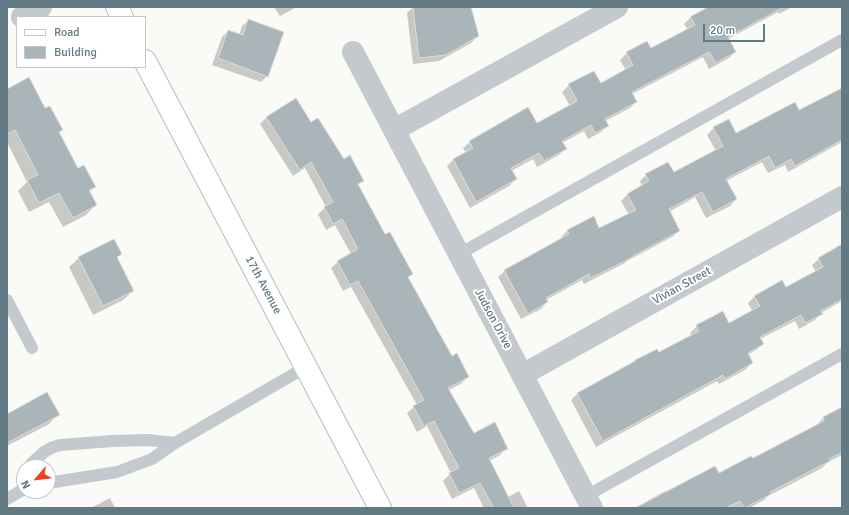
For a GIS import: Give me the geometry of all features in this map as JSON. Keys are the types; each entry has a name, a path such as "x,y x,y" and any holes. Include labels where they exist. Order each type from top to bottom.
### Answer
{"main road":[{"path":"116,7 121,16"},
{"name":"17th Avenue","path":"146,63 380,508"}],"street":[{"path":"24,16 41,7"},
{"path":"394,130 617,7"},
{"path":"7,25 16,20"},
{"name":"Judson Drive","path":"353,52 589,502"},
{"name":"Vivian Street","path":"522,375 842,197"}],"lane":[{"path":"459,254 842,40"},
{"path":"7,300 32,348"},
{"path":"589,502 842,354"},
{"path":"56,482 117,472 152,459 175,443 306,367"},
{"path":"36,459 44,452 60,444 148,440 175,443"},
{"path":"7,499 16,494"}],"building":[{"path":"413,7 471,7 479,36 446,55 419,58"},
{"path":"708,7 784,7 728,37 736,52 716,63 709,52 632,92 637,102 605,119 609,126 595,133 591,125 562,141 567,149 544,161 539,153 511,168 517,179 476,202 453,159 473,148 469,141 528,107 537,123 577,101 568,84 594,71 601,83 633,65 626,52 647,41 651,48 695,25 690,17"},
{"path":"248,19 284,32 268,77 218,58 228,30 243,35"},
{"path":"29,77 45,108 50,106 63,130 59,132 78,168 84,165 96,187 89,190 97,205 73,218 59,193 39,203 27,180 38,175 15,130 7,134 7,89"},
{"path":"842,88 842,140 795,166 791,159 775,168 769,156 726,179 737,199 713,212 702,192 669,209 680,231 591,278 589,274 546,298 548,302 528,314 504,270 569,234 567,230 594,216 599,228 636,210 627,194 649,181 645,174 668,162 674,172 723,146 713,127 729,119 736,133 795,102 799,110"},
{"path":"296,98 311,122 318,118 344,159 350,155 364,181 358,184 385,234 390,232 413,274 408,277 452,356 457,353 469,377 448,388 474,433 495,422 508,449 489,458 514,508 494,508 480,483 459,493 449,473 459,468 434,421 424,426 413,406 424,400 358,281 350,285 337,261 358,249 342,219 333,224 324,207 333,202 311,162 300,170 266,117"},
{"path":"114,239 122,254 117,257 134,291 103,306 78,257"},
{"path":"842,244 842,299 821,311 823,314 805,323 801,315 760,337 764,344 748,353 753,363 725,379 723,375 603,441 577,393 635,360 657,349 659,352 699,331 696,325 723,311 729,323 760,306 754,296 782,280 786,287 823,267 818,258"},
{"path":"47,392 60,415 7,443 7,414"},
{"path":"842,407 842,455 841,453 829,459 830,461 770,492 771,494 745,508 740,501 725,508 635,508 715,466 719,473 751,456 753,458 824,421 823,417"}]}
